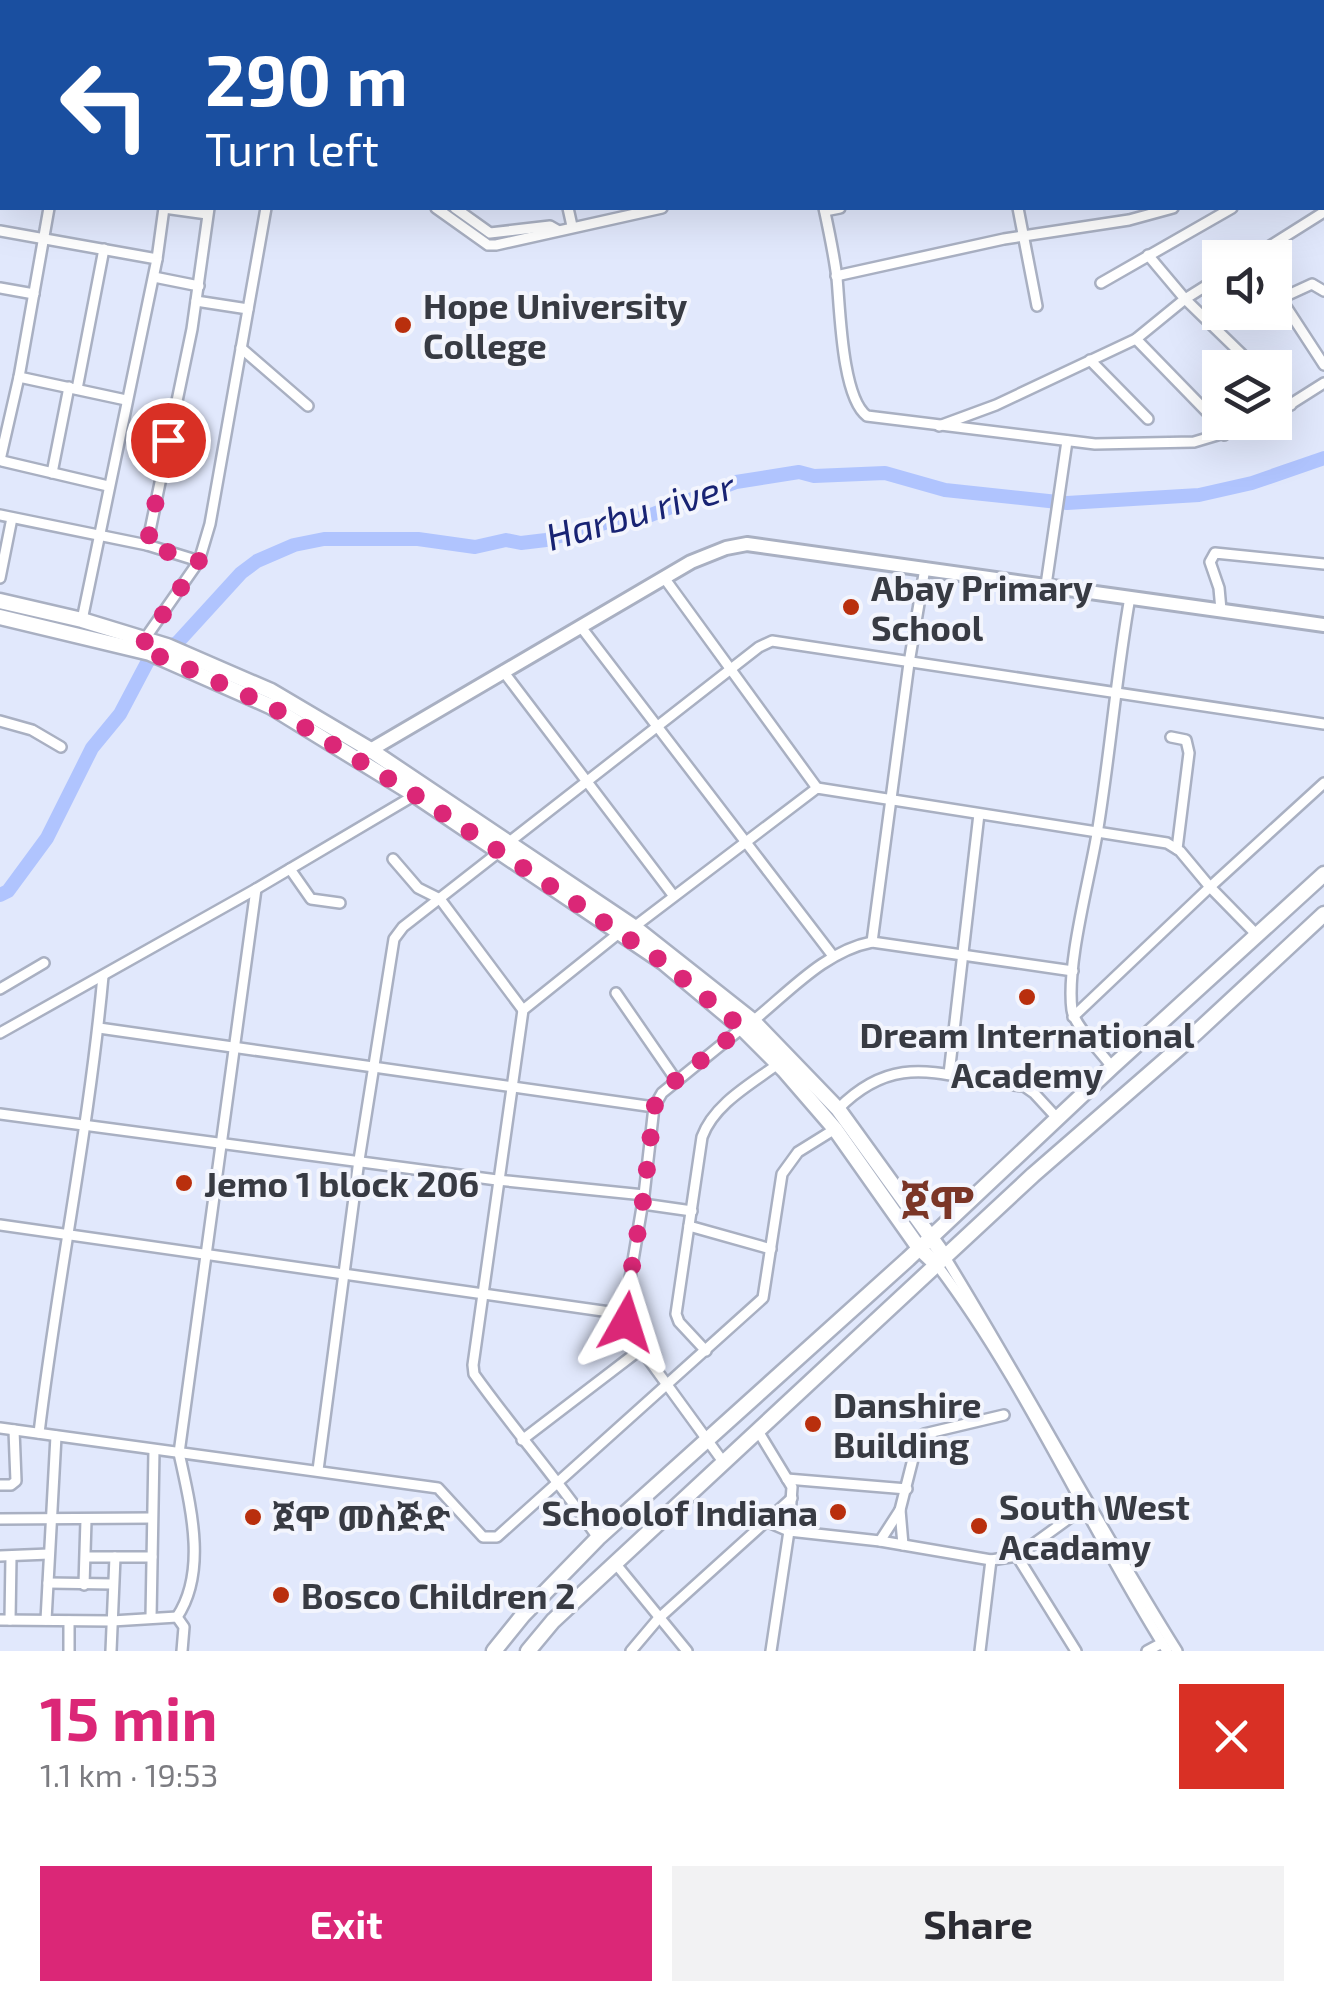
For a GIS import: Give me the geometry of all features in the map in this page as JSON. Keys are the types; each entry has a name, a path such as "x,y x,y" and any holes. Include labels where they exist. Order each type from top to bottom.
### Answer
{"main road":[{"path":"0,602 82,620 144,647"},
{"path":"0,616 172,652 272,691 370,749 503,848"},
{"path":"172,652 270,706 503,848 626,930 675,956 838,1109 932,1236 941,1261"},
{"path":"494,1651 523,1615 598,1538 1324,874"},
{"path":"528,1651 553,1621 941,1261 1324,914"},
{"path":"747,1024 835,1129 919,1248 941,1261"},
{"path":"921,1221 952,1216"},
{"path":"896,1269 906,1251 903,1226"}],"street":[{"path":"699,0 715,0"},
{"path":"48,210 19,377 5,415 1,461 108,486"},
{"path":"82,620 154,277 164,210"},
{"path":"144,647 199,561 210,524 266,210"},
{"path":"439,210 488,245 551,235 572,226 652,210"},
{"path":"458,210 490,233 550,226 557,230"},
{"path":"568,210 572,226"},
{"path":"825,210 847,368 859,410 874,419 1094,444 1203,440"},
{"path":"1018,210 1037,306"},
{"path":"836,276 1166,210"},
{"path":"1101,283 1226,210"},
{"path":"147,546 199,286 208,211"},
{"path":"1280,240 1324,212"},
{"path":"0,230 157,260"},
{"path":"52,472 104,248"},
{"path":"1148,256 1237,350"},
{"path":"154,277 199,286"},
{"path":"1292,293 1312,284 1324,291"},
{"path":"0,288 34,294"},
{"path":"936,427 996,405 1136,339 1202,288"},
{"path":"196,302 248,309"},
{"path":"1292,320 1324,365"},
{"path":"1136,339 1202,407"},
{"path":"241,348 308,406"},
{"path":"1090,360 1148,419"},
{"path":"19,377 126,400"},
{"path":"1292,404 1324,383"},
{"path":"1046,585 1067,441"},
{"path":"0,515 199,561"},
{"path":"0,578 12,518"},
{"path":"357,760 503,670 708,554 747,544 1324,626"},
{"path":"1221,610 1210,562 1215,552 1324,564"},
{"path":"872,942 925,568"},
{"path":"664,579 818,788"},
{"path":"1112,1066 1074,1017 1073,971 1098,830 1130,597"},
{"path":"582,626 834,956"},
{"path":"318,1470 359,1160 394,939 403,927 731,670 772,641 1324,724"},
{"path":"503,670 673,896"},
{"path":"0,721 32,730 62,747"},
{"path":"1171,737 1186,740 1189,753 1177,849"},
{"path":"1074,1017 1324,783"},
{"path":"598,1538 474,1374 481,1291 523,1010 818,788 1166,843 1177,849 1257,935"},
{"path":"0,1034 415,795"},
{"path":"949,1074 979,814"},
{"path":"393,859 418,888 440,898 523,1010"},
{"path":"290,869 311,899 340,903"},
{"path":"177,1617 192,1587 193,1532 179,1453 256,889"},
{"path":"724,1463 641,1349 624,1314 644,1200 654,1107 662,1094 834,956 854,946 872,942 1073,971"},
{"path":"0,989 44,963"},
{"path":"38,1434 85,1125 103,976"},
{"path":"616,993 676,1080"},
{"path":"98,1028 654,1107"},
{"path":"706,1351 676,1314 707,1126 734,1096 778,1064"},
{"path":"838,1109 864,1084 875,1079 922,1072 1024,1086 1057,1118"},
{"path":"0,1114 359,1160 644,1200 692,1211"},
{"path":"0,1428 438,1488 483,1537 497,1537 763,1298 780,1185 788,1162 835,1129"},
{"path":"0,1224 624,1314"},
{"path":"689,1226 771,1249"},
{"path":"941,1261 1024,1386 1164,1647 1147,1651"},
{"path":"522,1440 641,1349"},
{"path":"880,1541 900,1510 915,1450 924,1434 1004,1415"},
{"path":"0,1484 16,1481 14,1430"},
{"path":"758,1431 792,1487 770,1651"},
{"path":"46,1620 56,1436"},
{"path":"151,1618 154,1450"},
{"path":"787,1479 907,1489"},
{"path":"630,1651 658,1619 792,1498"},
{"path":"766,1521 789,1530 992,1560 1017,1556 1086,1506"},
{"path":"1086,1506 1177,1651"},
{"path":"900,1510 903,1545"},
{"path":"0,1519 152,1518"},
{"path":"84,1585 86,1520"},
{"path":"49,1554 5,1556 5,1620 177,1617"},
{"path":"1017,1556 1076,1651"},
{"path":"86,1557 152,1557"},
{"path":"112,1651 114,1557"},
{"path":"980,1651 992,1560"},
{"path":"616,1563 687,1651"},
{"path":"48,1582 113,1584"},
{"path":"177,1617 184,1627 182,1651"},
{"path":"69,1621 69,1651"}],"waterway":[{"name":"Harbu river","path":"0,895 8,891 47,838 92,748 120,714 148,661 178,642 241,573 257,561 294,545 324,539 418,539 475,547 506,540 546,540 608,522 643,518 736,482 799,472 814,476 885,473 945,490 1067,503 1199,495 1252,483 1324,458"}],"place":[{"name":"Hope University College","path":"403,325"},
{"name":"Abay Primary School","path":"851,607"},
{"name":"Dream International Academy","path":"1027,997"},
{"name":"Jemo 1 block 206","path":"184,1183"},
{"name":"Danshire Building","path":"813,1424"},
{"name":"Schoolof Indiana","path":"838,1512"},
{"name":"ጀሞ መስጅድ","path":"253,1517"},
{"name":"South West Acadamy","path":"979,1526"},
{"name":"Bosco Children 2","path":"281,1595"}],"district":[{"name":"ጀሞ","path":"938,1201"}],"route":[{"path":"168,440 147,546 199,561 139,650 270,706 415,795 663,962 742,1028 676,1080 654,1107 624,1314 626,1322"}]}
